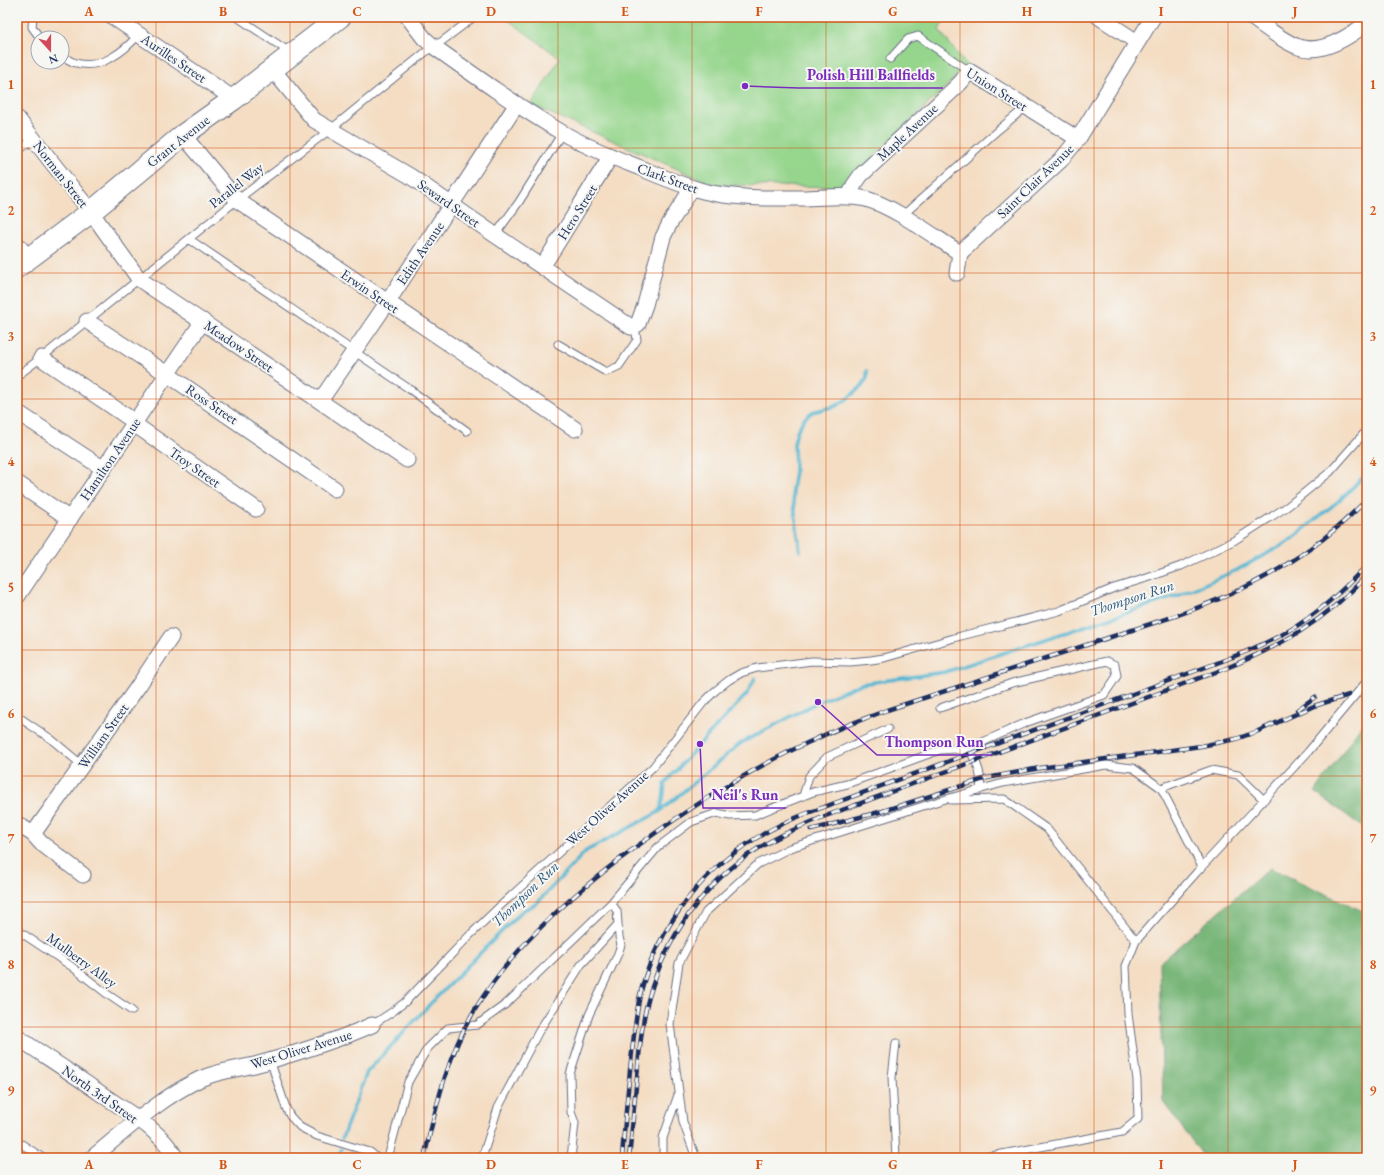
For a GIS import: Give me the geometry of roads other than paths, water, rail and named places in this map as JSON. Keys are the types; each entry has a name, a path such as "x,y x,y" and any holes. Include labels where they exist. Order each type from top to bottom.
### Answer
{"street":[{"name":"Aurilles Street","path":"113,17 234,99"},
{"name":"Grant Avenue","path":"21,256 91,212 183,135 273,70 340,17"},
{"name":"Clark Street","path":"408,17 424,38 433,46 562,133 651,173 692,188 716,193 760,198 849,196 866,199 880,204 902,216 960,253"},
{"path":"1099,17 1137,42"},
{"name":"Saint Clair Avenue","path":"960,253 1061,160 1078,139 1137,42 1154,17"},
{"path":"1251,17 1290,43 1303,48 1318,47 1338,41 1367,23"},
{"name":"Seward Street","path":"273,70 314,120 410,176 627,325 631,327 635,326"},
{"name":"Union Street","path":"969,71 1078,139"},
{"name":"Maple Avenue","path":"849,196 854,184 861,175 953,90 969,71"},
{"name":"Edith Avenue","path":"320,401 387,303 517,104"},
{"name":"Norman Street","path":"17,118 91,212"},
{"name":"Erwin Street","path":"183,135 237,200 574,429"},
{"name":"Hero Street","path":"542,267 583,199 612,156"},
{"path":"635,326 640,321 646,304 663,237 692,188"},
{"name":"Meadow Street","path":"91,212 139,279 407,460"},
{"path":"957,273 960,253"},
{"name":"Ross Street","path":"87,321 335,489"},
{"name":"Hamilton Avenue","path":"17,597 203,321"},
{"name":"Troy Street","path":"41,358 256,509"},
{"path":"17,412 104,469"},
{"path":"17,483 70,519"},
{"name":"William Street","path":"33,834 171,637"},
{"path":"17,824 33,834 41,843 82,875"},
{"name":"West Oliver Avenue","path":"92,1158 162,1100 200,1079 214,1073 270,1060 330,1042 372,1025"},
{"name":"North 3rd Street","path":"17,1037 161,1137 176,1158"}],"lane":[{"path":"33,17 32,27 34,30"},
{"path":"237,17 293,54"},
{"name":"Parallel Way","path":"17,376 237,200 331,130 433,46 441,42 474,17"},
{"path":"70,60 76,63 94,65 109,59 130,46 139,34"},
{"name":"Union Street","path":"890,59 908,39 918,36 969,71"},
{"path":"902,216 998,130 1026,107"},
{"path":"495,235 516,206 562,133"},
{"path":"17,152 33,139"},
{"path":"189,238 422,397 467,431"},
{"path":"558,344 606,372 619,366 637,340 635,326"},
{"name":"West Oliver Avenue","path":"372,1025 404,1002 469,936 547,862 653,767 703,703 728,680 741,673 757,668 812,661 850,662 871,660 1058,611 1102,592 1147,578 1210,553 1288,506 1311,489 1330,472 1367,430"},
{"path":"940,708 1012,683 1107,661 1115,665 1117,676 1104,695 1025,723 963,751"},
{"path":"980,1158 1122,1132 1138,1119 1137,1080 1128,1014 1126,966 1136,941 1308,752 1367,681"},
{"path":"17,716 51,739 82,765"},
{"path":"803,796 808,776 827,757 888,729"},
{"path":"388,1158 408,1082 427,1049 448,1028 477,1025 506,1004 611,903 658,847 691,822 716,813 730,816 755,815 813,792 847,784 940,750 955,749 971,753 976,761 981,779 980,790"},
{"path":"696,1158 683,1122 670,1024 678,963 706,912 758,864 790,848 939,801 1003,784 1106,765 1133,768 1161,788 1202,867"},
{"path":"1161,788 1211,770 1238,775 1264,800"},
{"path":"939,801 1004,799 1047,829 1136,941"},
{"path":"571,1158 576,1123 571,1112 570,1074 589,1015 621,945 617,911 611,903"},
{"path":"482,1158 498,1108 539,1031 581,965 618,924"},
{"name":"Mulberry Alley","path":"17,930 71,966 132,1011"},
{"path":"896,1043 892,1077 896,1158"},
{"path":"270,1060 286,1108 290,1116 300,1127 317,1136 370,1152 377,1158"},
{"path":"663,1158 663,1138 679,1093"},
{"path":"17,1141 43,1158"}],"waterway":[{"path":"800,551 792,490 795,471 794,444 797,431 804,419 812,412 836,406 847,399 862,386 867,378 867,371"},
{"name":"Thompson Run","path":"342,1138 367,1072 431,1003 522,911 536,904 586,851 659,812 741,743 818,702 861,684 945,672 1177,596 1237,570 1288,542 1342,498 1367,473"},
{"path":"660,810 665,783 747,694 755,678"},
{"name":"Thompson Run","path":"339,1158 341,1149"}],"railway":[{"path":"424,1158 449,1064 465,1028 488,989 504,968 538,930 557,912 616,862 664,827 714,794 765,764 843,727 887,710 1178,615 1231,594 1280,569 1303,554 1325,538 1367,499"},
{"path":"622,1158 635,1023 640,995 646,974 665,932 677,913 691,894 723,862 764,833 805,814 1217,663 1262,645 1287,632 1320,609 1367,565"},
{"path":"629,1158 641,1033 646,1008 653,985 661,964 683,922 712,886 729,870 748,855 766,844 823,817 1245,660 1301,631 1335,606 1367,575"},
{"path":"811,830 883,811 987,778 1040,768 1201,746 1236,739 1256,732 1314,706 1349,695"},
{"path":"1297,710 1315,697"}],"place":[{"name":"Polish Hill Ballfields","path":"745,86"},
{"name":"Thompson Run","path":"818,702"},
{"name":"Neil's Run","path":"700,744"}]}
